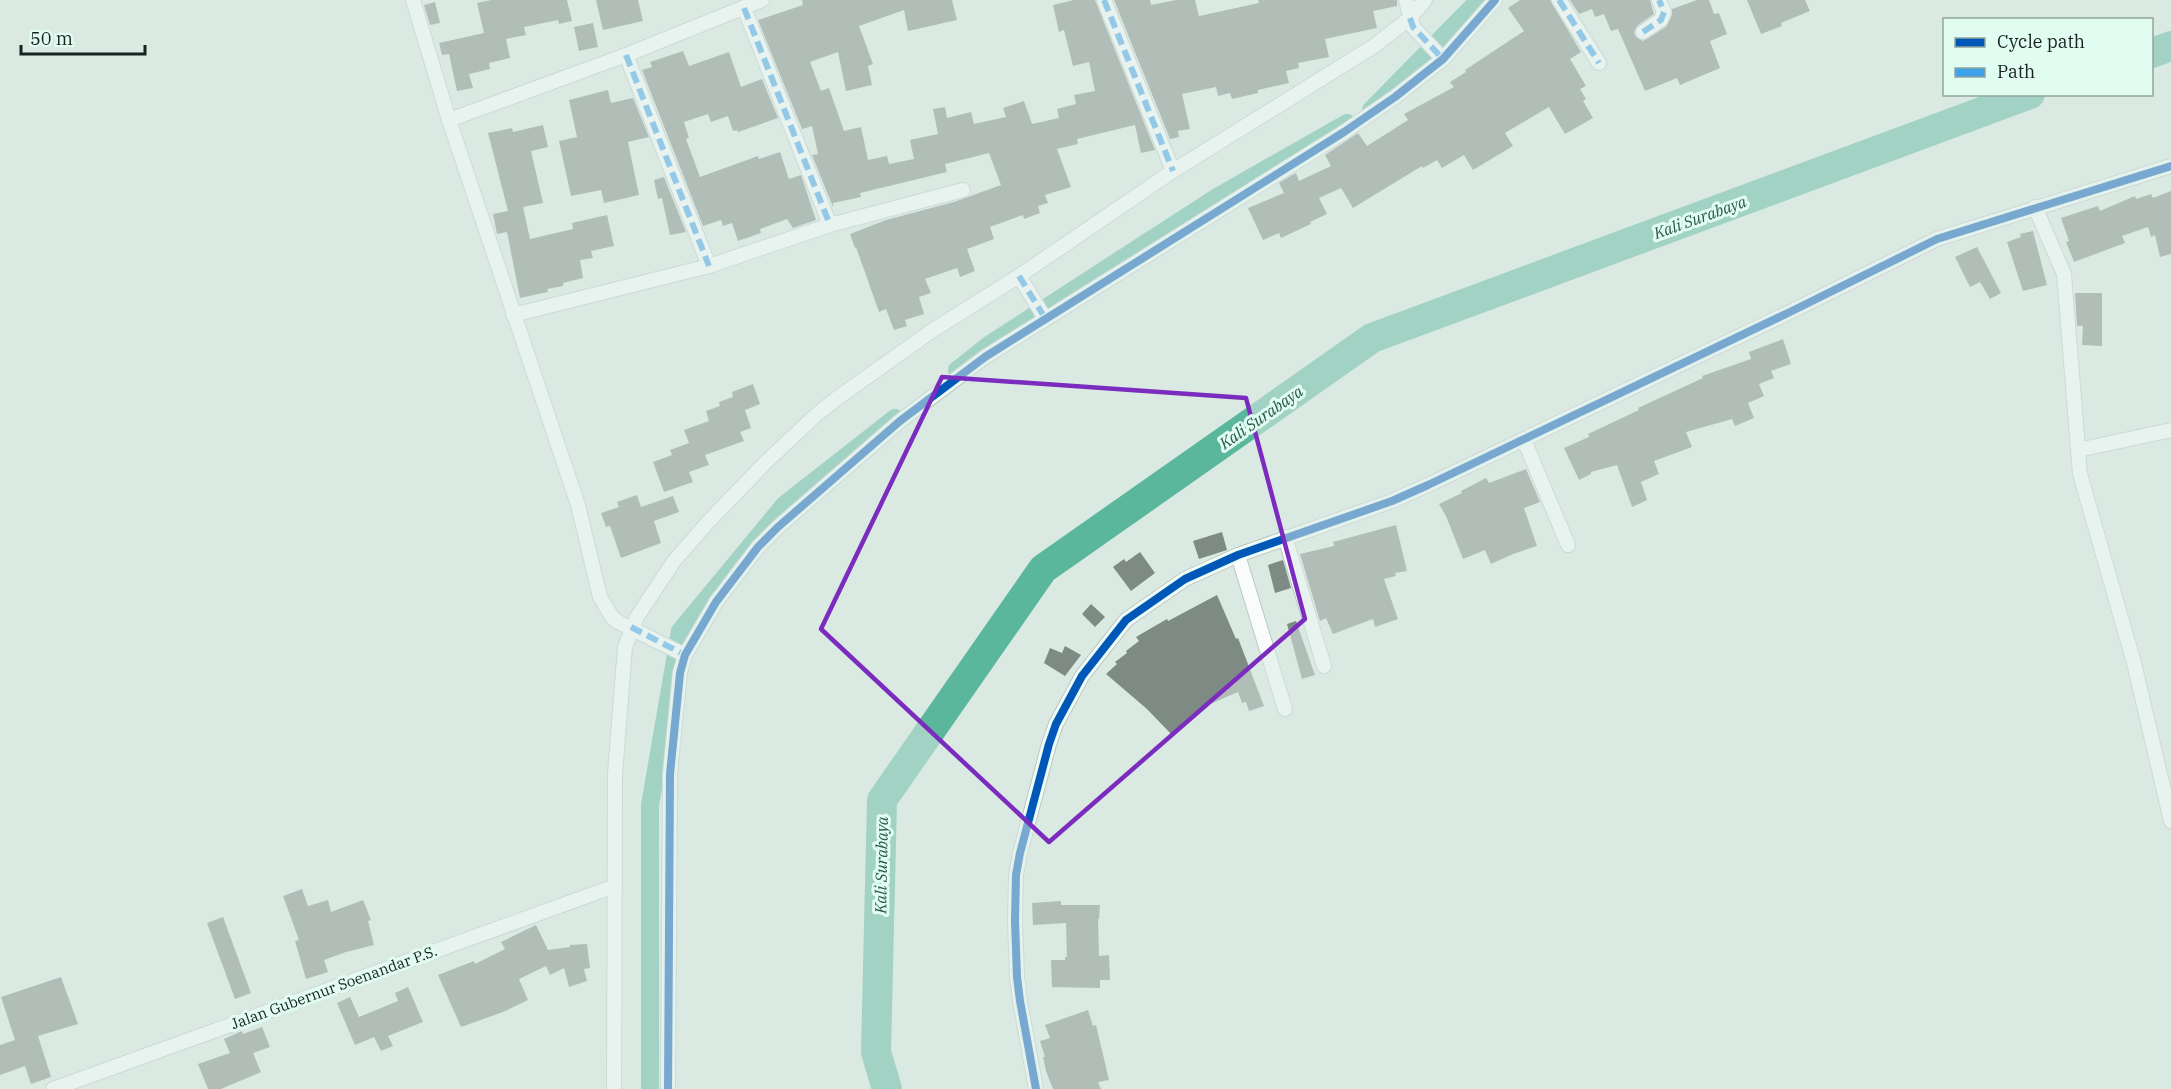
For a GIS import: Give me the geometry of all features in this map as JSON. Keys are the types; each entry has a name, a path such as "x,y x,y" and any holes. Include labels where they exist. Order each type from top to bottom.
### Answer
{"street":[{"path":"413,0 449,120 578,505 600,597 612,617 618,622 683,654"},
{"path":"449,120 626,55 762,0"},
{"path":"1104,0 1173,171"},
{"path":"1406,0 1412,23 1441,57"},
{"path":"614,1089 615,774 625,647 631,627 674,561 766,462 816,415 930,332 1020,279 1173,171 1412,23 1425,0"},
{"path":"668,1089 670,774 683,654 716,602 759,547 778,527 923,403 1043,316 1344,132 1395,97 1441,57 1495,0"},
{"path":"1559,0 1599,63"},
{"path":"1643,32 1661,20 1664,12 1659,0"},
{"path":"744,8 830,225"},
{"path":"626,55 709,266"},
{"path":"1036,1089 1020,1000 1015,894 1020,853 1056,723 1082,676 1126,620 1185,579 1285,537 1392,501 1780,317 1911,250 1937,239 2035,207 2171,166"},
{"path":"513,315 709,266 830,225 963,190"},
{"path":"2035,207 2064,274 2080,474 2134,663 2171,821"},
{"path":"1020,279 1043,316"},
{"path":"2078,450 2171,429"},
{"path":"1524,440 1568,545"},
{"path":"1285,537 1324,666"},
{"path":"1239,555 1285,709"},
{"name":"Jalan Gubernur Soenandar P.S.","path":"53,1089 615,886"}],"highlighted area":[{"path":"942,377 1246,398 1305,619 1049,842 821,629"}],"building":[{"path":"491,0 567,0 572,21 559,24 558,20 524,27 526,35 506,39 510,58 489,63 490,69 469,74 473,88 457,91 449,54 442,55 439,43 484,33 477,3"},
{"path":"596,0 638,0 643,21 603,30"},
{"path":"802,0 952,0 957,20 908,31 904,10 859,26 873,64 868,66 872,85 846,91 838,52 810,62 821,91 829,88 844,131 861,127 868,160 887,156 889,164 914,159 910,140 938,134 933,109 945,107 947,118 971,112 974,124 1006,117 1003,108 1024,101 1032,124 1059,118 1057,109 1076,104 1074,95 1095,91 1089,62 1073,66 1064,30 1059,32 1053,5 1074,0 1095,0 1155,150 1141,153 1135,125 1077,139 1078,144 1057,149 1071,187 1045,195 1048,203 1038,206 1040,213 1024,219 1023,215 990,227 994,239 967,249 975,271 960,277 957,268 925,279 931,293 919,297 924,314 905,320 907,326 894,330 886,309 879,312 850,234 886,220 954,202 1001,185 989,153 945,164 947,172 860,193 861,197 833,203 833,207 812,155 818,154 812,126 802,129 758,20 803,5"},
{"path":"1114,0 1150,0 1151,5 1176,0 1195,0 1199,16 1259,3 1258,0 1397,0 1397,6 1373,11 1377,28 1325,39 1329,57 1298,63 1299,68 1286,71 1289,83 1232,99 1230,93 1218,96 1216,87 1182,94 1190,129 1178,131 1179,137 1170,139"},
{"path":"1520,0 1550,0 1581,52 1570,59 1586,86 1580,89 1586,99 1583,101 1593,118 1565,134 1549,107 1505,133 1513,146 1473,170 1464,155 1442,168 1437,160 1423,168 1422,166 1353,208 1341,188 1319,198 1327,214 1281,238 1279,233 1263,240 1248,208 1284,193 1279,183 1292,175 1296,173 1299,181 1331,166 1325,155 1358,133 1367,146 1408,120 1404,114 1454,87 1450,82 1466,72 1465,70 1524,31 1508,8"},
{"path":"1570,0 1650,0 1654,14 1638,25 1634,32 1636,37 1643,41 1666,27 1672,15 1672,9 1697,0 1709,0 1714,14 1719,13 1727,34 1710,41 1720,68 1680,85 1677,78 1645,91 1618,29 1611,31 1604,14 1595,17 1592,9 1579,14"},
{"path":"1747,0 1805,0 1810,11 1761,34"},
{"path":"435,2 440,23 430,25 424,5"},
{"path":"593,23 598,47 579,51 574,27"},
{"path":"683,51 689,66 729,52 741,87 762,79 778,118 738,132 733,131 728,116 711,122 708,114 684,122 689,138 686,139 700,177 758,156 759,159 780,152 789,179 801,175 816,220 793,228 787,219 760,229 761,233 738,241 732,223 723,226 721,220 703,226 642,70 652,67 650,62"},
{"path":"608,90 611,103 633,98 649,137 628,142 639,195 604,203 601,190 571,196 559,141 577,137 569,100"},
{"path":"543,125 548,147 531,151 543,203 523,207 530,239 573,229 572,223 607,215 614,246 591,251 593,258 580,260 583,278 563,283 563,286 547,289 548,292 520,298 507,232 497,234 493,214 508,211 488,133 512,128 513,132"},
{"path":"664,177 686,232 670,235 662,198 658,199 654,180"},
{"path":"2171,191 2171,254 2160,257 2155,235 2151,237 2148,227 2122,236 2125,243 2074,262 2066,242 2069,241 2061,218 2098,206 2100,211 2135,196 2136,199 2151,194 2153,198"},
{"path":"2033,231 2047,285 2023,291 2007,242 2021,237 2020,234"},
{"path":"1977,247 2001,293 1990,299 1980,282 1970,287 1955,257"},
{"path":"2075,293 2102,293 2102,346 2082,345 2083,326 2077,326"},
{"path":"1783,339 1791,364 1771,371 1774,378 1759,384 1764,396 1748,403 1754,418 1735,426 1732,419 1686,432 1692,447 1654,461 1659,474 1641,482 1647,500 1632,507 1617,465 1591,472 1579,480 1564,448 1639,410 1638,408 1703,378 1702,376 1751,359 1749,352"},
{"path":"753,384 760,404 745,410 751,428 740,432 744,441 705,455 709,465 689,472 693,482 664,492 653,462 672,455 670,450 689,443 684,430 709,421 706,411 720,406 719,402 733,397 732,392"},
{"path":"1526,469 1540,502 1524,508 1537,546 1491,564 1485,550 1463,559 1439,504 1486,478 1489,483"},
{"path":"637,495 641,507 673,496 679,512 654,521 661,543 621,558 610,526 606,527 601,513 619,507 617,502"},
{"path":"1396,525 1407,571 1395,573 1396,576 1384,579 1398,619 1375,627 1373,619 1333,634 1326,618 1320,621 1300,554 1334,546 1333,542"},
{"path":"1222,532 1227,550 1199,559 1193,541"},
{"path":"1140,552 1155,573 1131,591 1113,567 1124,559 1126,562"},
{"path":"1283,560 1291,588 1275,593 1268,565"},
{"path":"1217,595 1236,639 1238,638 1264,706 1249,711 1246,702 1242,703 1238,692 1208,705 1172,735 1147,709 1106,674 1117,664 1115,662 1127,653 1126,651 1139,641 1136,637"},
{"path":"1091,604 1105,617 1095,627 1082,614"},
{"path":"1296,621 1315,675 1302,679 1287,624"},
{"path":"1065,646 1081,655 1065,676 1044,663 1050,648 1062,653"},
{"path":"302,889 308,906 328,900 331,912 363,900 371,920 368,921 374,945 324,960 328,972 306,979 295,941 299,940 283,896"},
{"path":"1061,901 1061,905 1100,905 1099,956 1109,955 1110,980 1100,980 1100,988 1052,987 1051,960 1065,960 1067,957 1066,923 1033,925 1032,903"},
{"path":"223,917 251,993 235,999 207,923"},
{"path":"536,925 548,950 587,944 590,968 584,969 587,981 569,987 564,968 550,975 546,966 519,979 528,1000 461,1027 438,975 474,961 475,964 505,949 501,942"},
{"path":"61,977 78,1024 38,1036 51,1077 31,1084 25,1066 0,1075 0,1045 15,1040 1,997"},
{"path":"408,987 423,1022 388,1036 393,1046 381,1051 374,1037 355,1045 337,1003 350,997 359,1017 398,1001 395,993"},
{"path":"1088,1010 1093,1026 1096,1025 1109,1080 1098,1082 1101,1089 1053,1089 1046,1071 1040,1041 1050,1038 1045,1025"},
{"path":"262,1027 270,1047 253,1053 261,1072 221,1089 208,1089 198,1064 230,1053 224,1039 242,1031 243,1034"}],"waterway":[{"path":"1371,110 1479,0"},
{"name":"Kali Surabaya","path":"2153,53 2171,46"},
{"name":"Kali Surabaya","path":"887,1089 876,1052 882,800 1043,569 1372,338 2025,96"},
{"path":"957,370 990,344 1217,197 1347,123"},
{"path":"650,1089 650,805 680,631 785,504 895,418"}],"marked path":[{"path":"1104,0 1173,171"},
{"path":"1559,0 1599,63"},
{"path":"1643,32 1661,20 1664,12 1659,0"},
{"path":"744,8 830,225"},
{"path":"1410,18 1413,27 1443,59"},
{"path":"626,55 709,266"},
{"path":"1019,276 1045,318"},
{"path":"631,627 685,655"}],"cycle path":[{"path":"668,1089 670,774 680,673 685,655 716,602 758,547 778,527 900,421 985,357 1344,132 1395,97 1443,59 1495,0"},
{"path":"1036,1089 1017,977 1016,875 1020,853 1056,724 1082,676 1126,620 1185,579 1238,555 1392,501 1428,485 1937,239 2171,166"}]}
